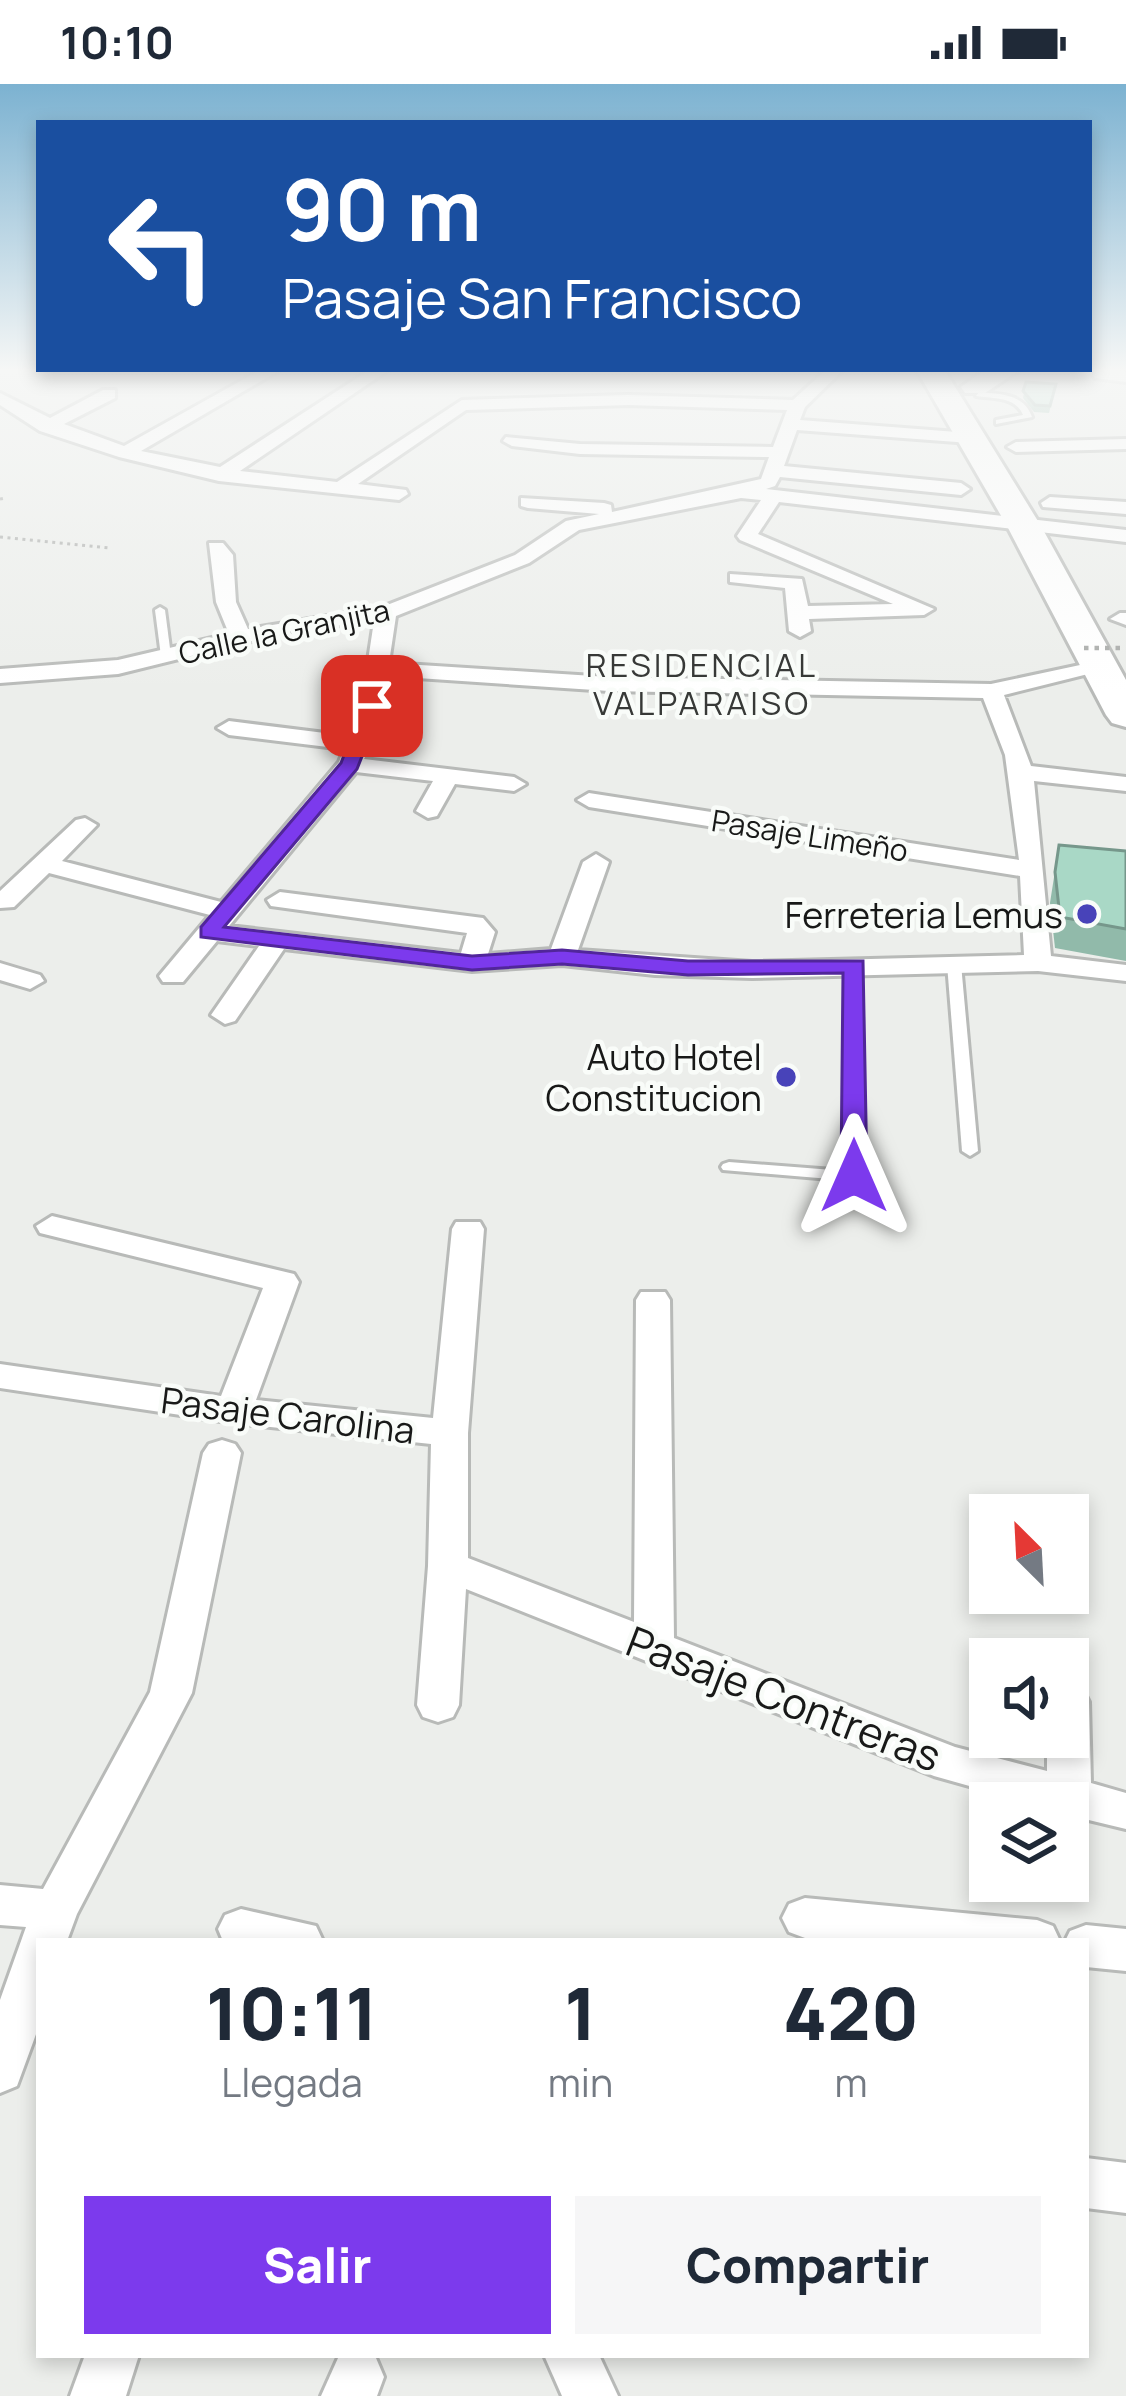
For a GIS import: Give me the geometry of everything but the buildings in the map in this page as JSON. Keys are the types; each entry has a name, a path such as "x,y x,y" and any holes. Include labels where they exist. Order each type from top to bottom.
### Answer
{"highway":[{"path":"1008,476 1024,526 1114,638"},
{"path":"1026,476 1058,517 1093,576 1114,638 1126,715"}],"street":[{"path":"219,476 399,494"},
{"path":"342,488 360,476"},
{"name":"Calle la Granjita","path":"0,676 118,667 241,637 386,613 522,559 573,525 741,492 769,482 771,476"},
{"path":"916,476 961,489"},
{"path":"741,492 1024,526 1126,508"},
{"path":"736,578 795,584 800,623 924,609 747,536 771,499"},
{"path":"528,502 634,512"},
{"path":"1058,517 1126,536"},
{"path":"216,547 223,555 226,602 241,637"},
{"path":"173,976 356,754 372,706 386,613"},
{"path":"375,669 991,691 1114,638"},
{"path":"991,691 1009,724 1025,773 1038,963"},
{"path":"229,728 448,776 514,784"},
{"path":"1025,773 1126,784"},
{"path":"428,811 448,776"},
{"name":"Pasaje Limeño","path":"589,800 1031,870"},
{"path":"5,901 85,825"},
{"path":"562,957 596,862"},
{"path":"44,864 276,941 472,963 562,957 655,967 1038,963 1126,974"},
{"path":"280,900 473,923 481,932 472,963"},
{"path":"225,1015 276,941"},
{"path":"0,971 30,981"},
{"path":"52,1226 282,1282 234,1410"},
{"path":"450,1433 468,1229"},
{"path":"653,1300 654,1647"},
{"name":"Pasaje Carolina","path":"5,1387 450,1433 448,1566 438,1705"},
{"path":"0,1905 49,1926 171,1693 222,1454"},
{"name":"Pasaje Contreras","path":"448,1566 949,1763 1016,1782"},
{"name":"Pasaje Contreras","path":"1089,1802 1126,1811"},
{"path":"805,1918 1007,1938"},
{"path":"241,1929 285,1938"},
{"path":"1089,1946 1126,1950"},
{"path":"0,2070 36,1965"},
{"path":"1089,2183 1126,2188"},
{"path":"98,2396 111,2358"},
{"path":"572,2358 590,2396"}],"lane":[{"path":"160,610 166,656"},
{"path":"955,964 970,1151"},
{"path":"730,1167 854,1176 854,966"}],"path":[{"path":"0,537 110,548"}],"place":[{"name":"Ferreteria Lemus","path":"1087,914"},
{"name":"Auto Hotel Constitucion","path":"786,1077"}],"district":[{"name":"RESIDENCIAL VALPARAISO","path":"702,683"}],"route":[{"path":"372,706 350,764 208,932 472,963 562,957 655,967 752,970 854,966 854,1176"}]}
